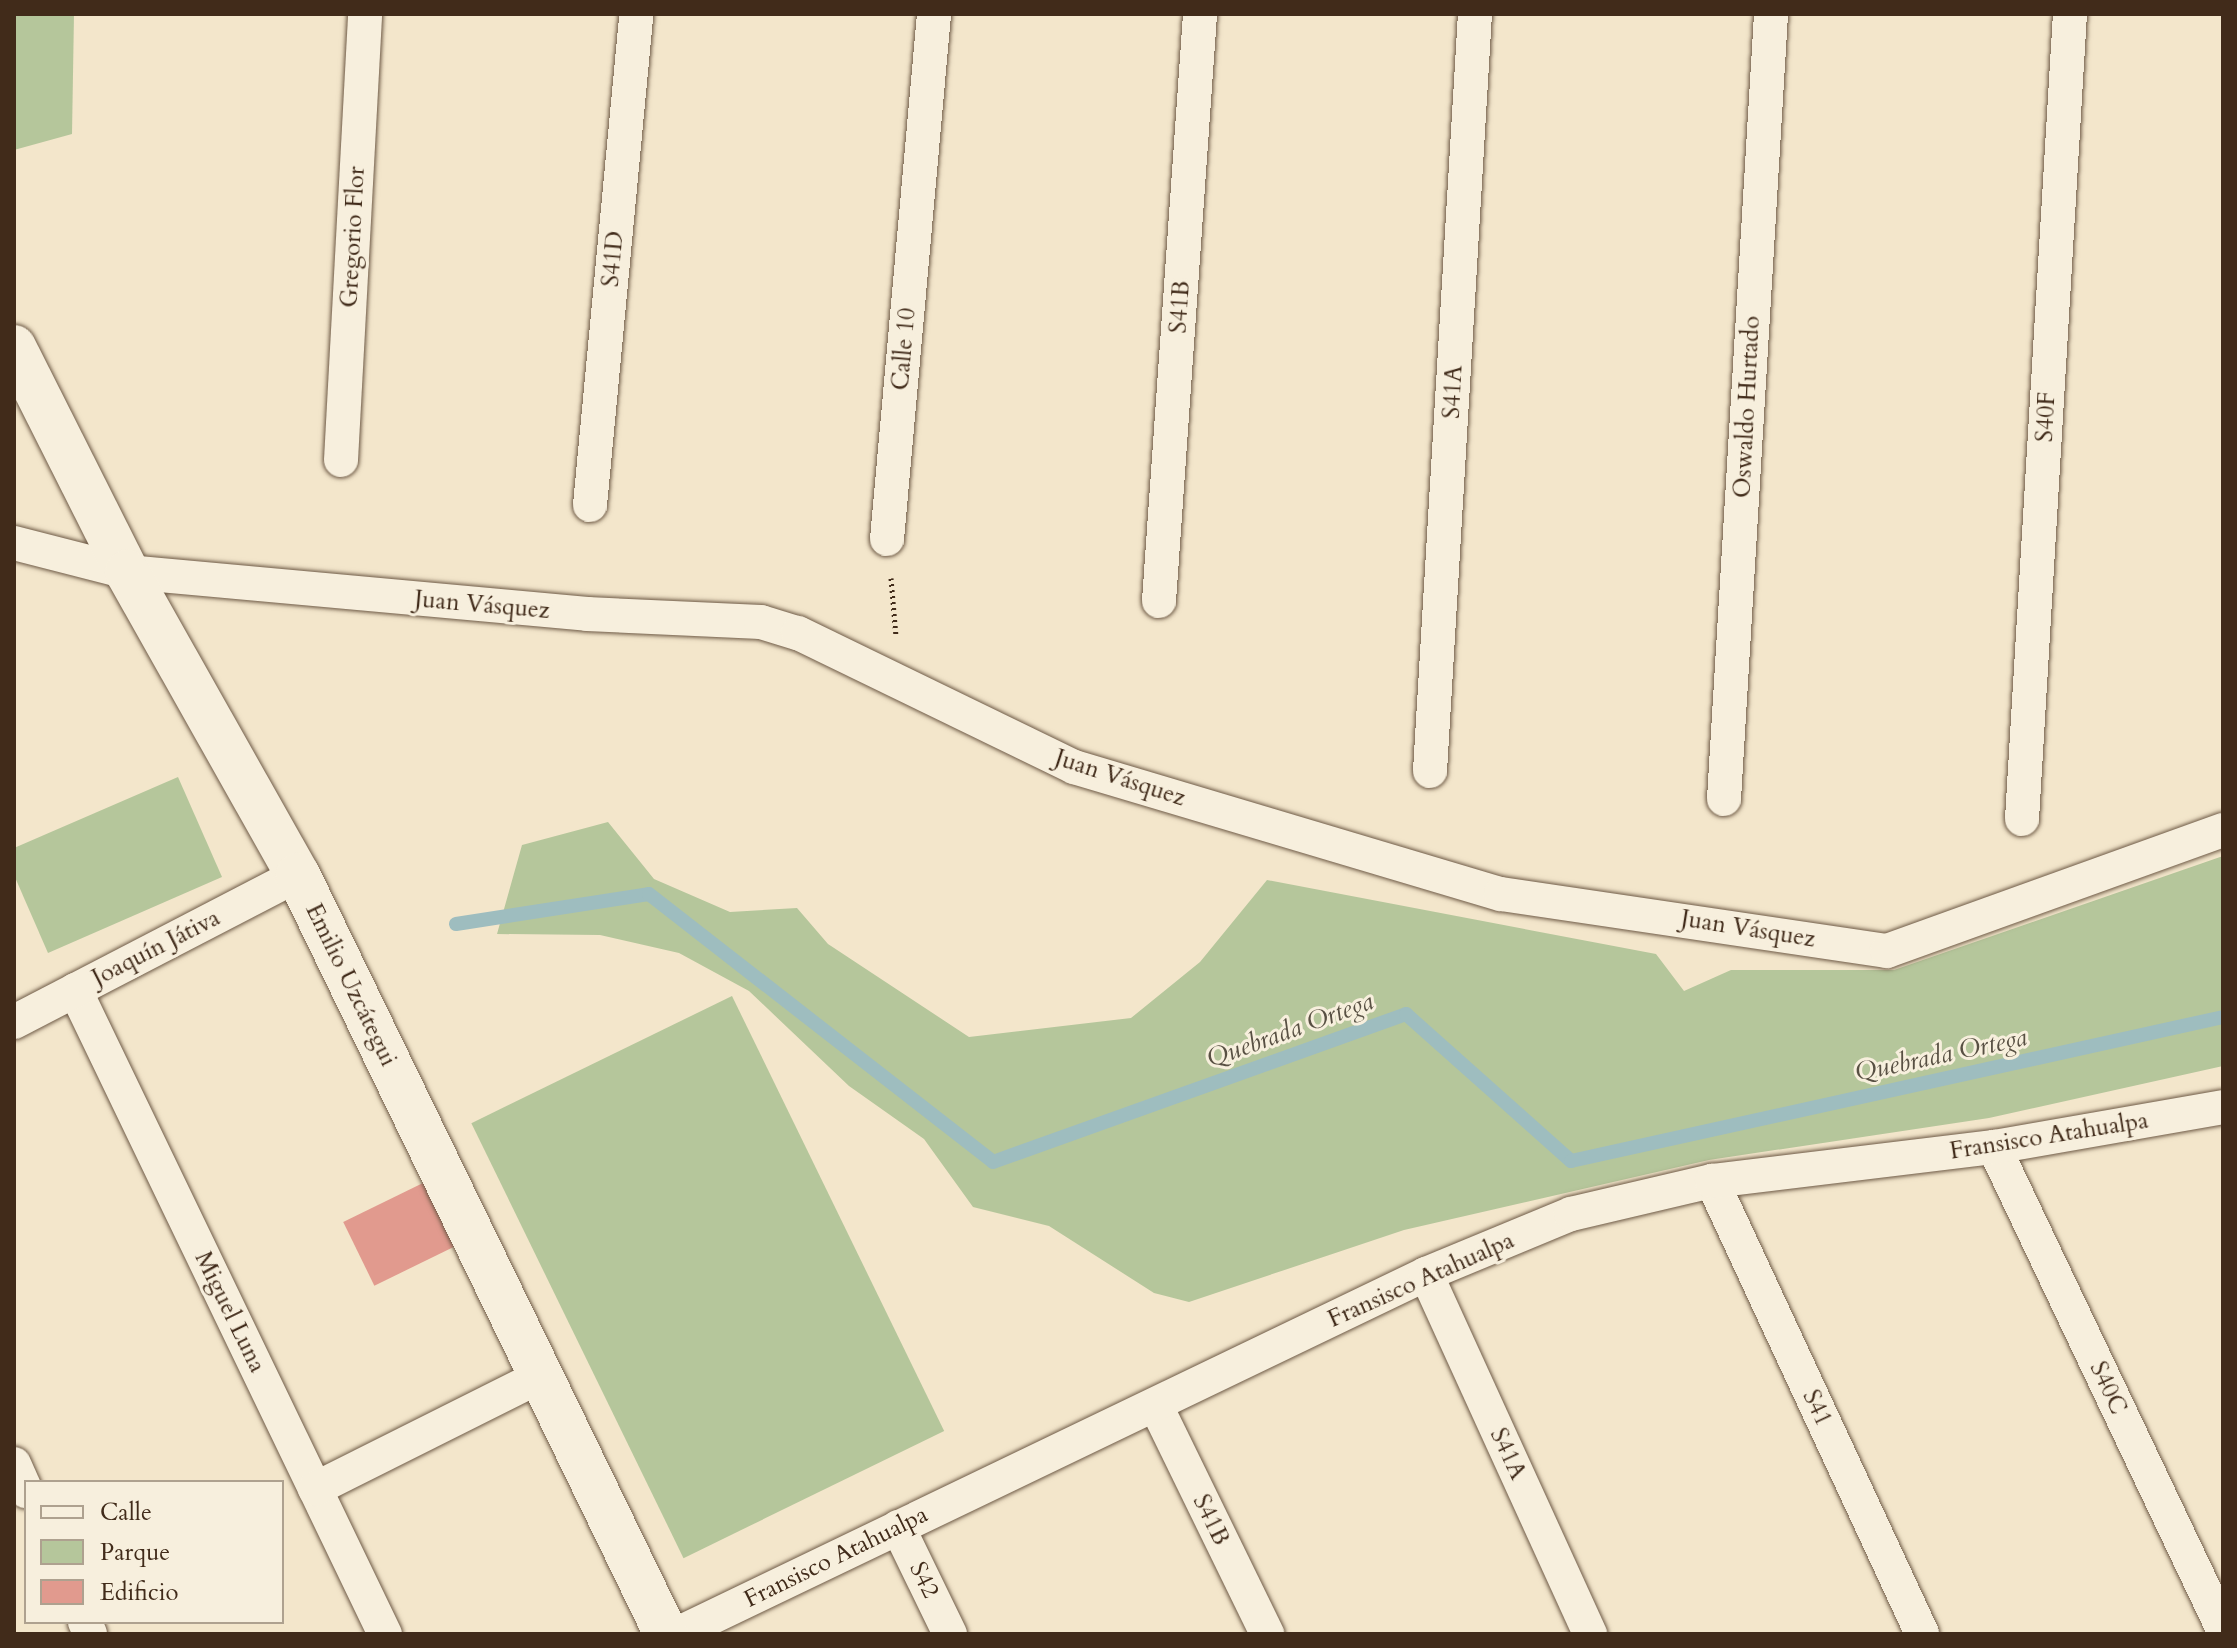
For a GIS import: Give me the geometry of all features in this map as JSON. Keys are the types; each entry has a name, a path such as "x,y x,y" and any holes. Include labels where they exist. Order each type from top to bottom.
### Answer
{"street":[{"name":"Gregorio Flor","path":"341,460 365,14"},
{"name":"S41D","path":"590,505 636,14"},
{"name":"Calle 10","path":"887,539 934,14"},
{"name":"S41B","path":"1159,601 1200,14"},
{"name":"S41A","path":"1430,771 1475,14"},
{"name":"Oswaldo Hurtado","path":"1724,799 1771,14"},
{"name":"S40F","path":"2022,819 2070,14"},
{"name":"Emilio Uzcátegui","path":"14,347 127,572 298,875 666,1634"},
{"name":"Juan Vásquez","path":"14,543 127,572 587,614 761,622 1074,767 1501,894 1887,951 2223,830"},
{"name":"Joaquín Játiva","path":"14,1022 298,875"},
{"name":"Miguel Luna","path":"75,990 385,1634"},
{"name":"Fransisco Atahualpa","path":"677,1634 1426,1274 1571,1214 1712,1181 1994,1147 2223,1107"},
{"name":"S40C","path":"1994,1147 2223,1629"},
{"name":"S41","path":"1712,1181 1922,1634"},
{"name":"S41A","path":"1426,1274 1590,1634"},
{"path":"315,1489 541,1376"},
{"name":"S41B","path":"1156,1406 1267,1634"},
{"path":"14,1464 24,1486"},
{"name":"S42","path":"898,1527 950,1634"}],"path":[{"path":"887,539 900,684"}],"green space":[{"path":"14,14 74,14 72,134 14,150"},
{"path":"178,777 222,877 48,953 14,875 14,848"},
{"path":"608,822 654,879 730,912 797,908 828,944 969,1037 1131,1018 1200,962 1267,880 1656,954 1684,991 1731,970 1894,970 2223,856 2223,1066 1989,1118 1709,1160 1404,1230 1189,1302 1154,1293 1049,1226 973,1207 924,1139 849,1086 749,991 679,953 600,935 497,934 522,845"},
{"path":"732,996 944,1431 684,1558 471,1123"}],"building":[{"path":"425,1182 456,1246 374,1286 343,1222"}],"waterway":[{"name":"Quebrada Ortega","path":"456,924 649,894 993,1162 1406,1014 1571,1161 2223,1017"}]}
